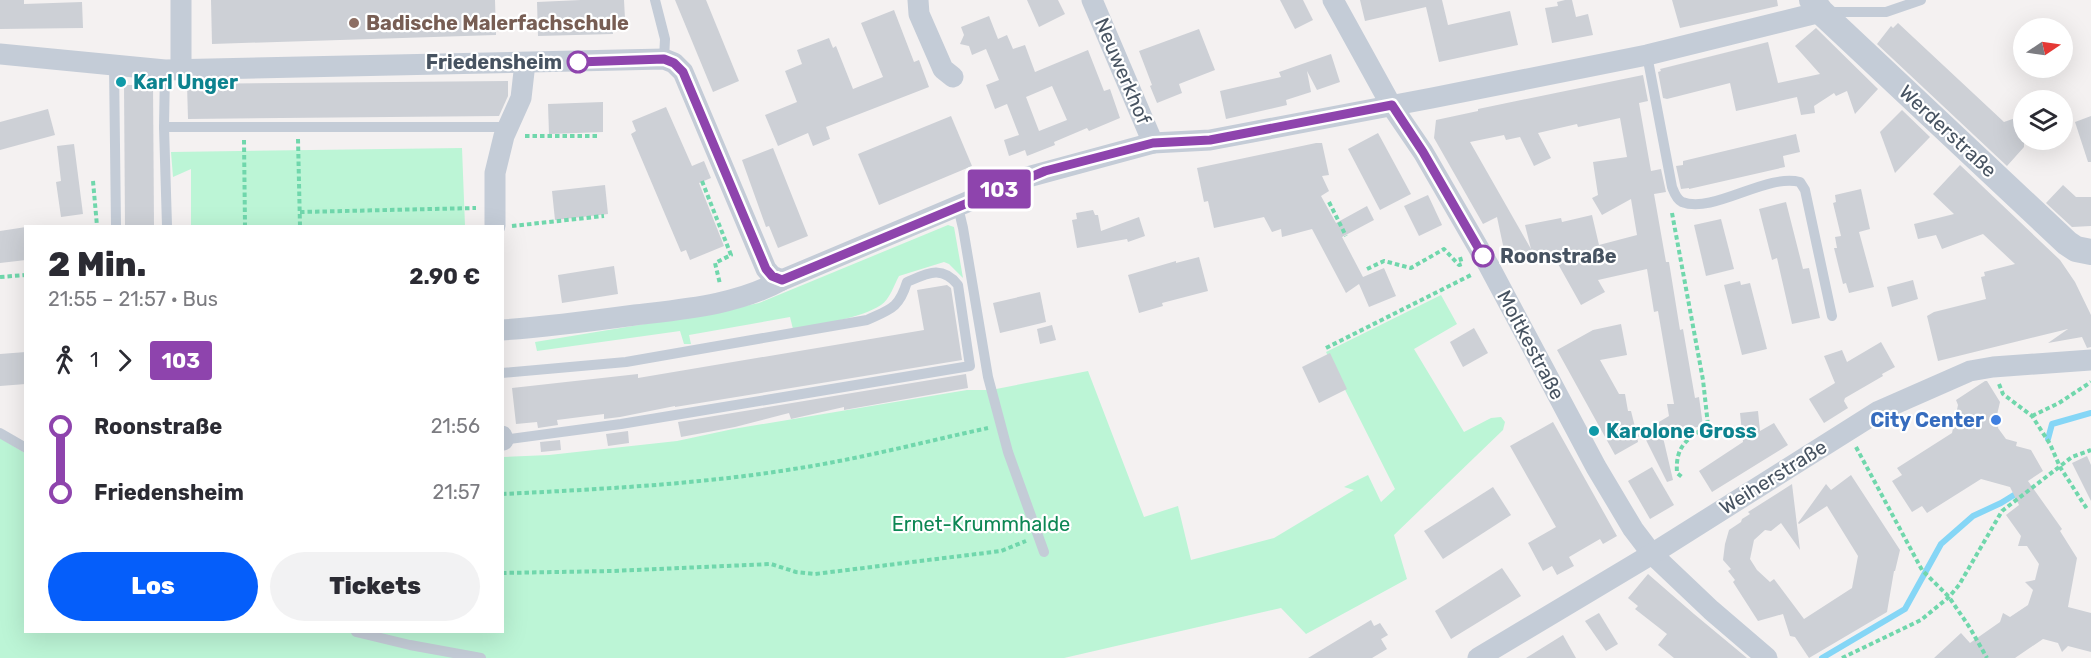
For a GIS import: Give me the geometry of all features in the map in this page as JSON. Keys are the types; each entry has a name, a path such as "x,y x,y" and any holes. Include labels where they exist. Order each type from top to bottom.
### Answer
{"street":[{"path":"173,69 181,0"},
{"path":"918,0 919,14 943,69 953,77"},
{"name":"Neuwerkhof","path":"1092,0 1153,143"},
{"name":"Moltkestraße","path":"1333,0 1392,105 1423,152 1489,266 1596,467 1633,529 1652,554 1711,610 1767,658"},
{"path":"504,330 549,327 723,303 762,291 782,280 1045,171 1153,143 1210,140 1647,55 1816,6"},
{"name":"Werderstraße","path":"1816,6 2067,243 2076,249 2091,252"},
{"path":"0,54 173,69 664,59 674,63 683,72 766,269 772,276 782,280"},
{"path":"495,217 495,173 506,131 521,98 525,63"},
{"name":"Weiherstraße","path":"1478,658 1652,554 1889,406 1970,371 1993,367 2091,360"}],"lane":[{"path":"655,0 665,39 664,59"},
{"path":"1816,6 1886,12 1922,0"},
{"path":"1647,55 1672,187 1677,198 1681,202 1707,202 1772,184 1793,180 1800,182 1805,190 1832,316"},
{"path":"114,65 116,225"},
{"path":"167,225 164,127 173,69"},
{"path":"164,127 506,131"},
{"path":"958,207 988,377 1032,523 1039,534 1044,552"},
{"path":"504,373 626,362 867,320 896,307 907,282 938,272 950,275 958,285 970,366 621,424 504,439"},
{"path":"0,433 24,447"},
{"path":"360,633 481,658"}],"path":[{"path":"506,131 600,136"},
{"path":"244,151 245,225"},
{"path":"298,151 300,225"},
{"path":"93,181 97,225"},
{"path":"702,181 731,255 715,263 723,303"},
{"path":"1677,198 1671,210 1703,380 1708,425 1681,446 1676,459 1677,473 1682,477"},
{"path":"1329,202 1346,236"},
{"path":"300,212 495,217"},
{"path":"504,227 604,216"},
{"path":"1367,269 1384,261 1411,268 1444,249"},
{"path":"0,278 24,275"},
{"path":"1326,348 1461,280"},
{"path":"1993,367 2003,394 2032,416 2050,444 2060,467 2087,509"},
{"path":"2032,416 2091,382"},
{"path":"504,494 637,488 807,467 1001,425"},
{"path":"1847,431 1922,570 1948,597 1970,628 1987,658"},
{"path":"1842,658 1921,620 1959,585 2002,511 2072,457 2091,450"},
{"path":"504,573 612,572 771,564 796,572 815,574 1000,551 1024,543 1039,534"}],"green space":[{"path":"462,148 465,225 191,225 191,169 173,177 171,152"},
{"path":"948,225 954,227 963,278 944,262 899,276 884,302 862,314 793,329 790,317 689,335 691,344 684,344 680,331 537,351 535,342 759,303"},
{"name":"Ernet-Krummhalde","path":"1441,295 1457,324 1414,349 1464,432 1491,418 1501,417 1505,422 1503,430 1394,535 1407,579 1306,634 1281,608 1064,658 0,658 0,438 24,452 24,633 504,633 504,457 549,455 677,441 733,429 967,390 991,390 1088,371 1144,517 1178,506 1191,560 1274,538 1354,490 1344,487 1368,475 1381,502 1395,489 1326,352"}],"building":[{"path":"0,0 24,0 24,4 82,2 83,28 0,29"},
{"name":"Badische Malerfachschule","path":"211,0 495,0 496,35 212,44"},
{"path":"624,0 625,19 613,20 613,34 538,36 537,2"},
{"path":"675,0 706,0 739,81 713,92"},
{"path":"1027,0 1058,0 1065,14 1039,27"},
{"path":"1280,0 1303,0 1313,20 1295,29"},
{"path":"1360,0 1442,0 1448,25 1510,11 1518,45 1439,62 1426,7 1365,21"},
{"path":"1572,0 1576,17 1588,14 1593,35 1552,43 1545,8 1558,6 1557,2"},
{"path":"1672,0 1777,0 1778,6 1680,28"},
{"path":"894,10 914,62 919,60 929,87 826,127 830,139 813,146 808,133 778,146 765,115 797,102 785,71 802,64 797,50 829,38 833,48 836,46 853,89 883,77 861,23"},
{"path":"989,16 998,39 1007,35 1013,49 1025,45 1035,72 1088,50 1104,91 1110,89 1120,118 1089,131 1087,128 1054,142 1055,145 1027,156 1025,150 1009,156 1004,140 1019,135 1007,104 995,109 986,85 999,80 986,49 972,55 969,46 960,44 964,35 961,27","holes":["1052,86 1067,120 1039,131 1026,97"]},
{"path":"1898,23 2004,122 2013,119 2013,150 2021,150 2007,166 1877,44 1891,26 1893,28"},
{"path":"1816,28 1878,89 1855,114 1847,91 1836,96 1834,93 1814,106 1815,113 1801,115 1797,97 1736,111 1730,83 1667,99 1663,98 1658,72 1661,71 1660,69 1768,42 1778,83 1820,74 1795,46"},
{"path":"1199,29 1215,70 1179,84 1182,93 1157,103 1139,51"},
{"path":"1331,54 1340,82 1317,90 1307,71 1311,92 1286,100 1287,105 1226,119 1220,91 1281,77 1279,72"},
{"path":"1643,75 1648,101 1639,103 1651,171 1661,169 1666,192 1654,194 1666,262 1669,262 1680,330 1683,329 1695,398 1699,397 1703,426 1662,433 1673,480 1667,482 1644,436 1637,437 1638,442 1615,455 1557,350 1593,330 1621,324 1627,355 1600,360 1619,394 1625,394 1628,411 1631,411 1637,435 1669,416 1667,404 1674,404 1658,311 1654,312 1647,269 1598,280 1605,292 1581,305 1553,255 1507,264 1497,217 1483,224 1434,138 1436,120 1478,111 1478,109","holes":["1620,118 1627,157 1593,162 1598,195 1592,198 1602,215 1631,199 1637,235 1599,245 1592,215 1562,222 1561,218 1525,225 1531,249 1470,142 1504,135 1506,140 1520,137 1534,166 1551,158 1538,133 1577,124 1578,127"]},
{"path":"508,81 508,96 499,116 188,119 187,84"},
{"path":"124,85 153,85 154,225 125,225"},
{"path":"603,102 603,132 549,134 548,104"},
{"path":"666,107 692,166 704,161 711,178 699,183 724,246 690,260 686,250 681,252 631,134 636,131 632,121"},
{"path":"48,109 55,135 0,150 0,122"},
{"path":"1902,110 1930,137 1895,173 1880,132"},
{"path":"951,116 972,166 879,205 858,154"},
{"path":"2091,116 2091,162 2088,162 2075,122"},
{"path":"1378,133 1411,194 1380,210 1348,149"},
{"path":"1796,134 1800,152 1783,156 1785,167 1681,189 1676,166 1683,165 1683,161"},
{"path":"1322,143 1329,175 1322,176 1329,191 1321,196 1336,223 1367,206 1374,220 1342,237 1363,277 1384,268 1396,296 1369,307 1359,284 1346,293 1312,229 1282,237 1281,229 1272,232 1264,217 1214,228 1208,201 1204,202 1197,168"},
{"path":"74,144 83,214 61,217 56,182 61,181 57,146"},
{"path":"773,148 808,236 778,248 769,226 766,227 742,160"},
{"path":"1960,165 2060,260 2075,282 2091,315 2091,347 2087,348 2082,337 2048,343 2068,329 1938,361 1927,316 1934,312 1986,299 1981,277 1985,276 1984,272 2015,264 1983,234 1942,249 1936,235 1918,239 1914,224 1954,214 1933,194"},
{"path":"605,185 608,214 555,220 552,191"},
{"path":"2063,185 2076,197 2091,197 2091,226 2072,227 2046,203"},
{"path":"1861,189 1870,229 1859,232 1874,287 1849,293 1846,283 1843,284 1834,248 1837,248 1835,237 1841,236 1833,203 1836,202 1835,195"},
{"path":"1428,195 1442,225 1419,236 1404,206"},
{"path":"1786,202 1803,269 1809,268 1820,318 1792,324 1777,258 1772,260 1759,209"},
{"path":"1093,210 1095,215 1098,215 1101,231 1139,217 1145,236 1128,242 1127,239 1077,248 1072,220 1077,219 1076,213"},
{"path":"1721,219 1734,269 1706,276 1694,225"},
{"path":"24,227 24,260 0,263 0,231"},
{"path":"1199,257 1208,291 1162,303 1163,306 1139,313 1128,275"},
{"path":"614,266 618,294 562,303 558,275"},
{"path":"1913,280 1918,299 1892,307 1887,287"},
{"path":"1740,281 1741,285 1750,283 1767,349 1742,355 1724,285"},
{"path":"947,285 951,288 962,360 675,406 620,417 604,419 604,414 557,420 558,425 538,428 537,422 516,424 512,388 638,374 638,378 924,330 917,290"},
{"path":"1040,292 1046,322 1000,333 993,303"},
{"path":"1052,325 1056,340 1040,344 1037,329"},
{"path":"1474,328 1488,353 1463,367 1450,342"},
{"path":"1881,342 1895,367 1845,398 1844,401 1848,408 1824,423 1809,399 1835,383 1824,356 1842,350 1847,362"},
{"path":"24,352 24,384 0,386 0,354"},
{"path":"1330,353 1347,389 1319,403 1302,367"},
{"path":"966,374 968,388 844,410 844,407 791,419 789,413 735,427 681,437 678,422"},
{"path":"1985,381 2000,402 1997,415 2001,415 1998,428 2006,439 2017,442 2016,446 2031,450 2043,471 2028,481 2062,529 2060,531 2077,558 2068,607 2091,613 2091,652 2068,646 2062,652 2058,643 2043,639 2015,658 1934,658 1961,633 1970,643 2000,622 2003,613 2010,617 2028,605 2033,590 2025,582 2035,580 2039,564 2027,546 2018,546 2021,536 2006,515 2019,505 2010,487 1981,479 1927,513 1922,506 1912,512 1892,481 1902,475 1897,468 1952,433 1958,405 1956,400"},
{"path":"1758,411 1760,431 1774,423 1788,445 1712,492 1699,471 1743,442 1740,413"},
{"path":"1553,422 1617,536 1603,544 1600,539 1569,557 1574,566 1557,575 1552,566 1543,571 1528,543 1556,527 1510,446"},
{"path":"628,431 629,443 608,446 606,434"},
{"path":"560,440 561,450 541,452 540,442"},
{"path":"2087,456 2091,465 2091,501 2072,463"},
{"path":"1652,467 1674,505 1650,519 1628,481"},
{"path":"1851,475 1900,550 1887,612 1809,658 1795,637 1790,636 1783,614 1758,621 1733,582 1735,580 1728,571 1731,569 1723,560 1725,544 1729,530 1750,514 1748,512 1792,484 1800,550 1781,523 1771,531 1765,530 1754,540 1750,559 1757,570 1770,582 1774,579 1804,619 1852,588 1858,556 1827,506 1798,523 1826,484 1831,490"},
{"path":"1493,487 1511,515 1443,559 1424,531"},
{"path":"1502,568 1521,596 1451,639 1435,611"},
{"path":"1648,574 1747,658 1674,658 1658,645 1667,634 1635,609 1638,606 1628,598"},
{"path":"1599,613 1618,644 1606,651 1585,621"},
{"path":"1371,620 1374,626 1380,623 1388,635 1381,639 1387,649 1372,658 1308,658"},
{"path":"1563,635 1576,658 1526,658"}],"waterway":[{"path":"2048,439 2052,424 2091,413"},
{"path":"1822,658 1905,609 1941,544 1973,516 2014,495"}],"bus line":[{"name":"103","path":"578,62 664,59 674,63 683,72 766,269 772,276 782,280 1045,171 1153,143 1210,140 1392,105 1423,152 1483,256"}],"place":[{"name":"Badische Malerfachschule","path":"354,23"},
{"name":"Friedensheim","path":"578,62"},
{"name":"Karl Unger","path":"121,82"},
{"name":"Roonstraße","path":"1483,256"},
{"name":"City Center","path":"1996,420"},
{"name":"Karolone Gross","path":"1594,431"}]}
